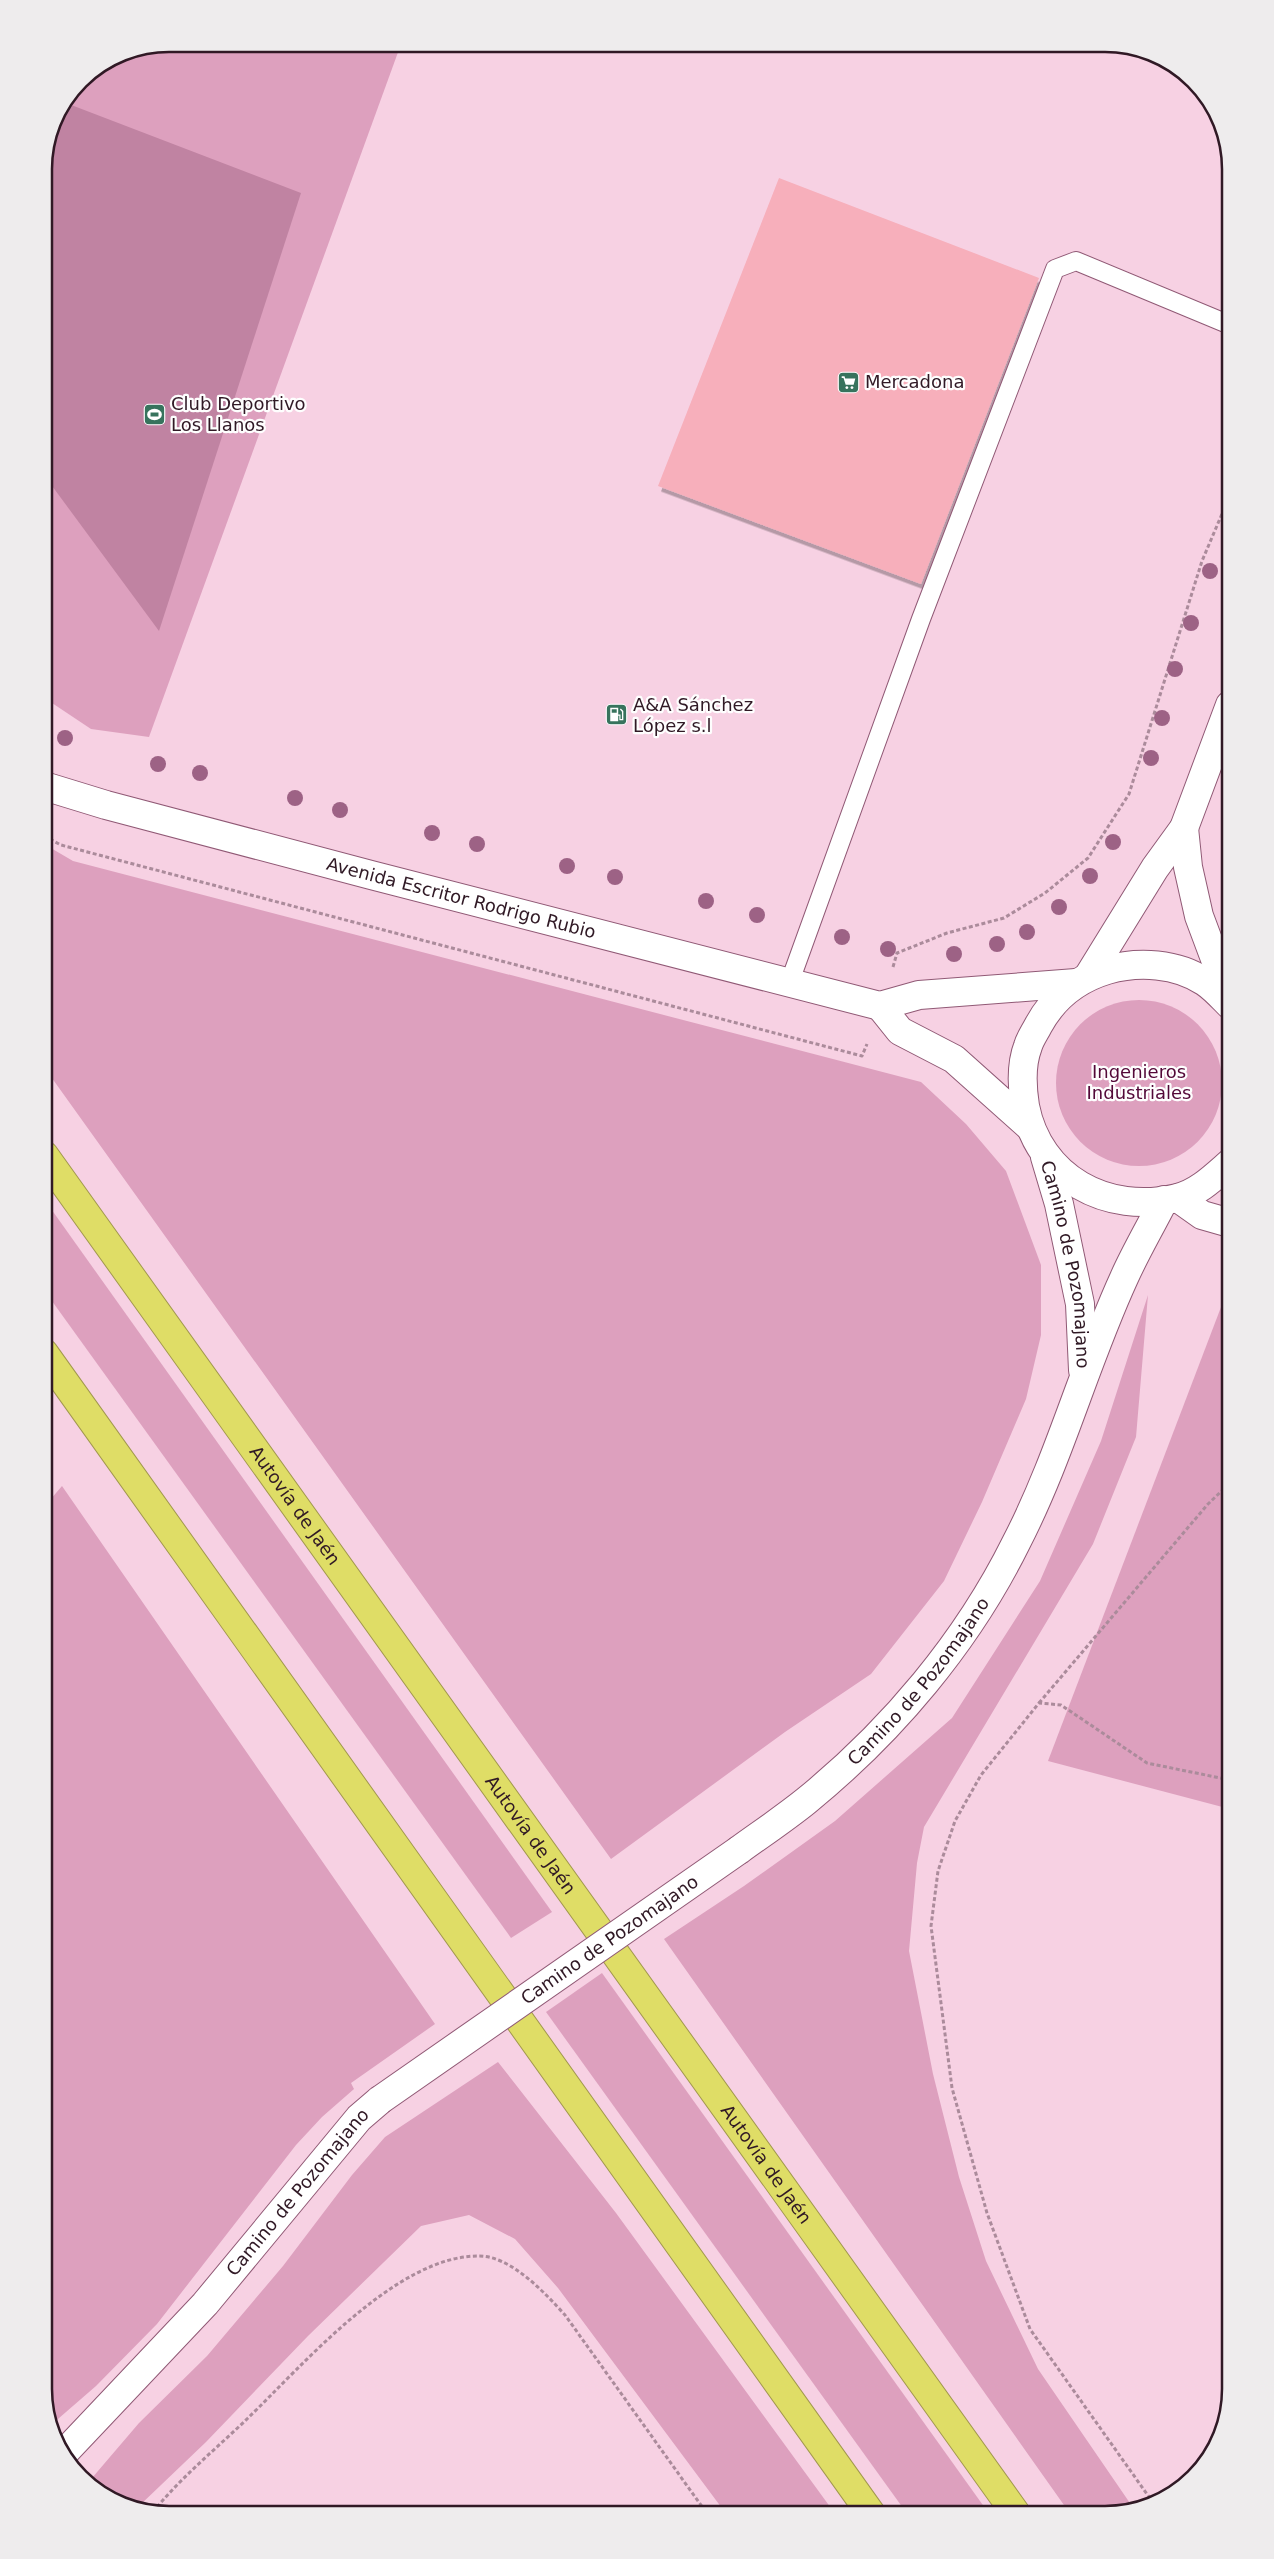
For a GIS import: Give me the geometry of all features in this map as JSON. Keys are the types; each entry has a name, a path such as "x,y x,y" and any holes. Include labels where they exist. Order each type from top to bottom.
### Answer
{"highway":[{"name":"Autovía de Jaén","path":"53,1167 1011,2506"},
{"path":"52,1365 866,2506"}],"main road":[{"path":"1029,1126 1022,1086 1027,1046 1046,1011 1083,979 1155,868 1184,828 1222,726"},
{"name":"Avenida Escritor Rodrigo Rubio","path":"53,789 106,805 789,984 880,1006 919,995 1083,979 1128,964 1167,966 1204,982 1222,998"},
{"path":"1184,828 1188,867 1198,916 1222,978"},
{"path":"880,1006 900,1031 954,1059 1029,1126 1043,1151 1069,1179 1102,1197 1140,1204 1171,1199 1207,1184 1222,1170"},
{"name":"Camino de Pozomajano","path":"1043,1151 1059,1204 1080,1304 1084,1379"},
{"path":"1171,1199 1202,1215 1222,1221"},
{"name":"Camino de Pozomajano","path":"68,2448 205,2304 359,2118 380,2100 739,1850 806,1800 867,1746 921,1687 974,1617 1016,1544 1055,1460 1084,1379 1124,1278 1171,1199"}],"lane":[{"path":"789,984 921,619 1056,269 1076,261 1222,322"}],"path":[{"path":"53,841 61,845 862,1056 897,953 947,934 1004,918 1045,893 1088,858 1129,794 1202,561 1222,514"},
{"path":"1150,2498 1030,2329 987,2213 952,2088 931,1926 938,1871 955,1821 981,1775 1038,1704 1208,1504 1222,1491"},
{"path":"1038,1704 1062,1705 1147,1763 1222,1778"},
{"path":"159,2506 340,2329 375,2300 425,2269 455,2258 481,2256 520,2272 565,2315 702,2506"}],"green space":[{"name":"Club Deportivo Los Llanos","path":"162,53 398,53 149,737 91,729 53,704 53,162 56,139 61,125 72,104 92,82 104,72 139,56"},
{"path":"53,849 73,861 921,1082 966,1124 1006,1171 1041,1265 1041,1335 1026,1399 982,1502 944,1581 871,1674 785,1732 611,1859 53,1079"},
{"name":"Ingenieros Industriales","path":"1139,1000 1163,1004 1178,1010 1203,1031 1212,1044 1218,1059 1222,1083 1218,1107 1212,1122 1191,1147 1178,1156 1163,1162 1139,1166 1115,1162 1100,1156 1075,1135 1066,1122 1060,1107 1056,1083 1060,1059 1066,1044 1087,1019 1100,1010 1115,1004"},
{"path":"53,1211 552,1912 511,1938 52,1302"},
{"path":"1148,1295 1136,1437 1093,1544 924,1827 917,1863 909,1951 933,2074 959,2177 986,2261 1038,2369 1130,2503 1112,2506 1065,2506 664,1939 744,1886 835,1821 952,1718 1040,1581 1101,1441"},
{"path":"1222,1304 1222,1807 1048,1761"},
{"path":"62,1486 435,2024 351,2083 354,2089 322,2117 296,2145 157,2324 96,2386 57,2420 52,2390 52,1497"},
{"path":"602,1973 984,2506 902,2506 546,2012"},
{"path":"498,2062 616,2213 829,2506 720,2506 558,2288 515,2239 469,2215 421,2226 308,2336 206,2442 142,2503 104,2487 92,2477 139,2423 207,2356 283,2266 352,2175 385,2137"}],"shaded area":[{"path":"71,105 301,193 159,631 53,487 53,162 56,139"}],"building":[{"name":"Mercadona","path":"779,178 1039,278 921,584 658,486"}],"place":[{"name":"Mercadona","path":"849,382"},
{"name":"Club Deportivo Los Llanos","path":"155,414"},
{"name":"A&A Sánchez López s.l","path":"617,715"}]}
